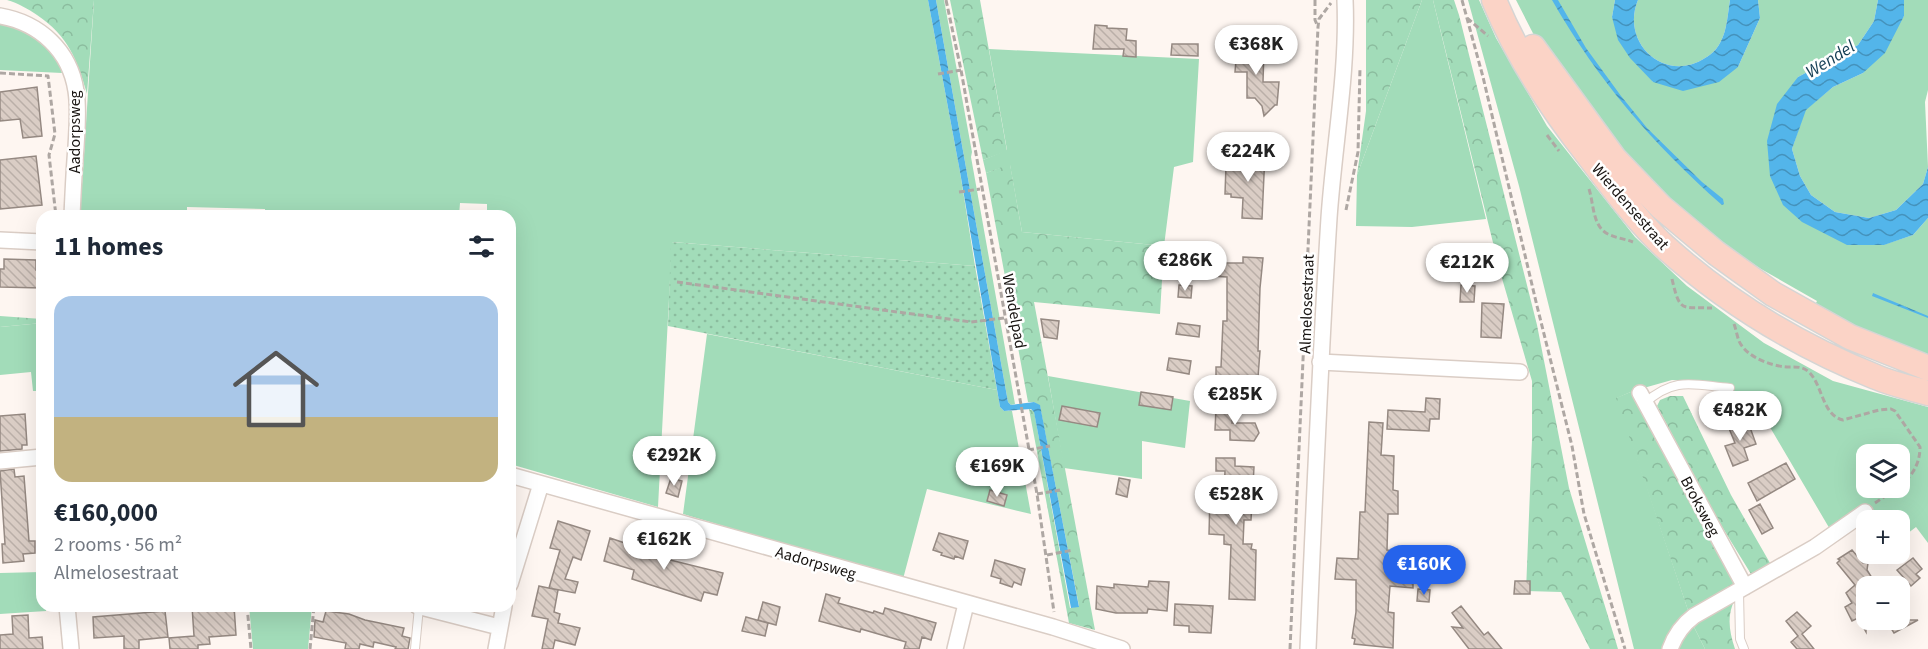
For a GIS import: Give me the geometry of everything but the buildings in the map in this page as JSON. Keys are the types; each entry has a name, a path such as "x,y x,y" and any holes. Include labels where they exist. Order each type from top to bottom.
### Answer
{"main road":[{"name":"Wierdensestraat","path":"1494,0 1525,64 1562,123 1614,189 1662,244 1710,285 1821,353 1878,378 1928,393"},
{"name":"Wierdensestraat","path":"1506,0 1532,46 1572,103 1614,158 1661,207 1716,254 1773,294 1850,337 1928,369"}],"street":[{"name":"Almelosestraat","path":"1308,649 1320,362 1330,199 1345,44 1345,0"},
{"name":"Aadorpsweg","path":"0,16 24,22 50,39 61,52 73,78 78,111 72,210"},
{"path":"0,240 36,242"},
{"name":"Almelosestraat","path":"1320,362 1520,372"},
{"name":"Broksweg","path":"1643,398 1742,590"},
{"path":"0,461 36,458"},
{"name":"Aadorpsweg","path":"516,478 1053,627 1122,649"},
{"path":"516,565 541,484"},
{"path":"1670,649 1674,637 1694,616 1815,547 1856,518"},
{"path":"955,649 966,604"},
{"path":"68,612 71,649"},
{"path":"441,612 499,627"},
{"path":"496,649 503,612"}],"lane":[{"path":"1643,398 1682,384 1730,388"},
{"path":"1742,590 1740,639 1744,649"},
{"path":"415,649 418,612"}],"path":[{"name":"Wendelpad","path":"946,0 961,70 980,189 1047,555 1055,607 1053,627"},
{"path":"1315,0 1314,20 1318,27"},
{"name":"Almelosestraat","path":"1290,649 1318,27 1319,19 1334,0"},
{"path":"1462,0 1483,77 1572,446 1584,514 1625,649"},
{"path":"1346,210 1359,139 1360,59"},
{"path":"938,74 961,70"},
{"name":"Aadorpsweg","path":"0,73 48,76 55,134 49,155 55,210"},
{"path":"959,192 980,189"},
{"path":"677,282 971,322 1004,318"},
{"path":"1028,450 1050,446"},
{"path":"1036,494 1060,490"},
{"path":"1868,510 1884,498"},
{"path":"1047,555 1073,550"},
{"path":"247,612 250,649"},
{"path":"310,649 313,612"}],"green space":[{"path":"7,0 94,0 87,94 75,59 64,40 48,23 34,13"},
{"path":"94,0 928,0 975,266 672,242 658,507 516,466 516,210 487,210 487,204 460,203 459,210 265,210 187,207 187,210 80,210"},
{"path":"936,0 944,0 1015,404 1011,405 1008,402"},
{"path":"950,0 980,0 1007,151 983,160"},
{"path":"1366,0 1422,0 1357,175 1366,111"},
{"path":"1422,0 1433,0 1486,219 1412,227 1356,226 1357,175"},
{"path":"1433,0 1454,0 1459,15 1537,325 1569,488 1618,649 1590,649 1561,592 1526,591 1532,381 1501,275"},
{"path":"1468,0 1479,0 1496,38 1547,126 1635,237 1687,286 1764,343 1833,381 1928,407 1928,543 1916,527 1910,532 1910,510 1856,510 1856,519 1831,531 1754,400 1732,392 1732,384 1672,380 1617,398 1693,625 1705,649 1634,649 1519,186"},
{"path":"1516,0 1615,0 1612,17 1653,82 1738,67 1760,18 1758,0 1878,0 1874,21 1858,45 1798,77 1770,176 1883,245 1913,235 1928,218 1928,362 1852,332 1815,305 1817,301 1761,269 1663,204 1538,43"},
{"path":"1638,0 1730,0 1726,26 1720,44 1708,56 1690,65 1675,66 1661,62 1650,55 1641,44 1635,31 1634,16"},
{"path":"1904,0 1928,0 1928,90 1925,102 1928,167 1923,184 1896,210 1869,218 1835,212 1811,195 1800,176 1792,149 1805,110 1833,87 1863,73 1904,16"},
{"path":"0,20 19,26 47,46 62,73 0,70"},
{"path":"989,49 1199,59 1193,162 1174,167 1164,246 1022,232 1010,165 986,173 983,160 1007,150"},
{"path":"1010,164 1022,232 1164,246 1160,314 1034,302 1095,630 1069,623 1029,409 1034,411 1070,608 1079,606 1040,406 1034,402 1028,402 986,173"},
{"path":"671,242 975,266 997,390 668,326"},
{"path":"0,316 36,319 36,324 0,327"},
{"path":"36,324 36,391 33,391 31,372 0,375 0,327"},
{"path":"707,334 997,390 1000,407 1004,411 1012,411 1031,514 927,489 903,579 683,514"},
{"path":"1048,376 1190,401 1185,448 1142,441 1142,479 1064,468"},
{"path":"1633,391 1741,588 1733,603 1730,618 1735,649 1705,649 1693,625 1616,398"},
{"path":"1670,396 1683,396 1731,495 1770,563 1751,574 1716,517 1657,406 1660,400"},
{"path":"36,572 36,612 0,614 0,573"},
{"path":"250,612 311,612 308,649 253,649"}],"water":[{"path":"928,0 936,0 1008,402 1011,405 1034,402 1040,405 1079,607 1071,608 1034,412 1031,409 1004,411 1000,407"},
{"path":"1552,0 1558,0 1586,48 1647,128 1702,182 1723,199 1724,204 1722,205 1697,182 1628,110 1589,58"},
{"path":"1615,0 1638,0 1634,16 1635,31 1641,44 1650,55 1661,62 1675,66 1690,65 1712,53 1725,32 1730,0 1758,0 1760,18 1738,67 1719,82 1683,91 1653,82 1630,58 1618,40 1612,17"},
{"path":"1878,0 1904,0 1904,16 1885,53 1863,73 1833,87 1806,110 1792,149 1800,176 1811,195 1835,212 1869,218 1896,210 1923,184 1928,167 1928,218 1913,235 1884,245 1847,245 1802,222 1783,205 1770,176 1767,141 1777,104 1798,77 1858,45 1874,21"},
{"path":"1873,293 1928,316 1928,318 1872,296"}],"water label":[{"name":"Wendel","path":"1830,59"}]}
